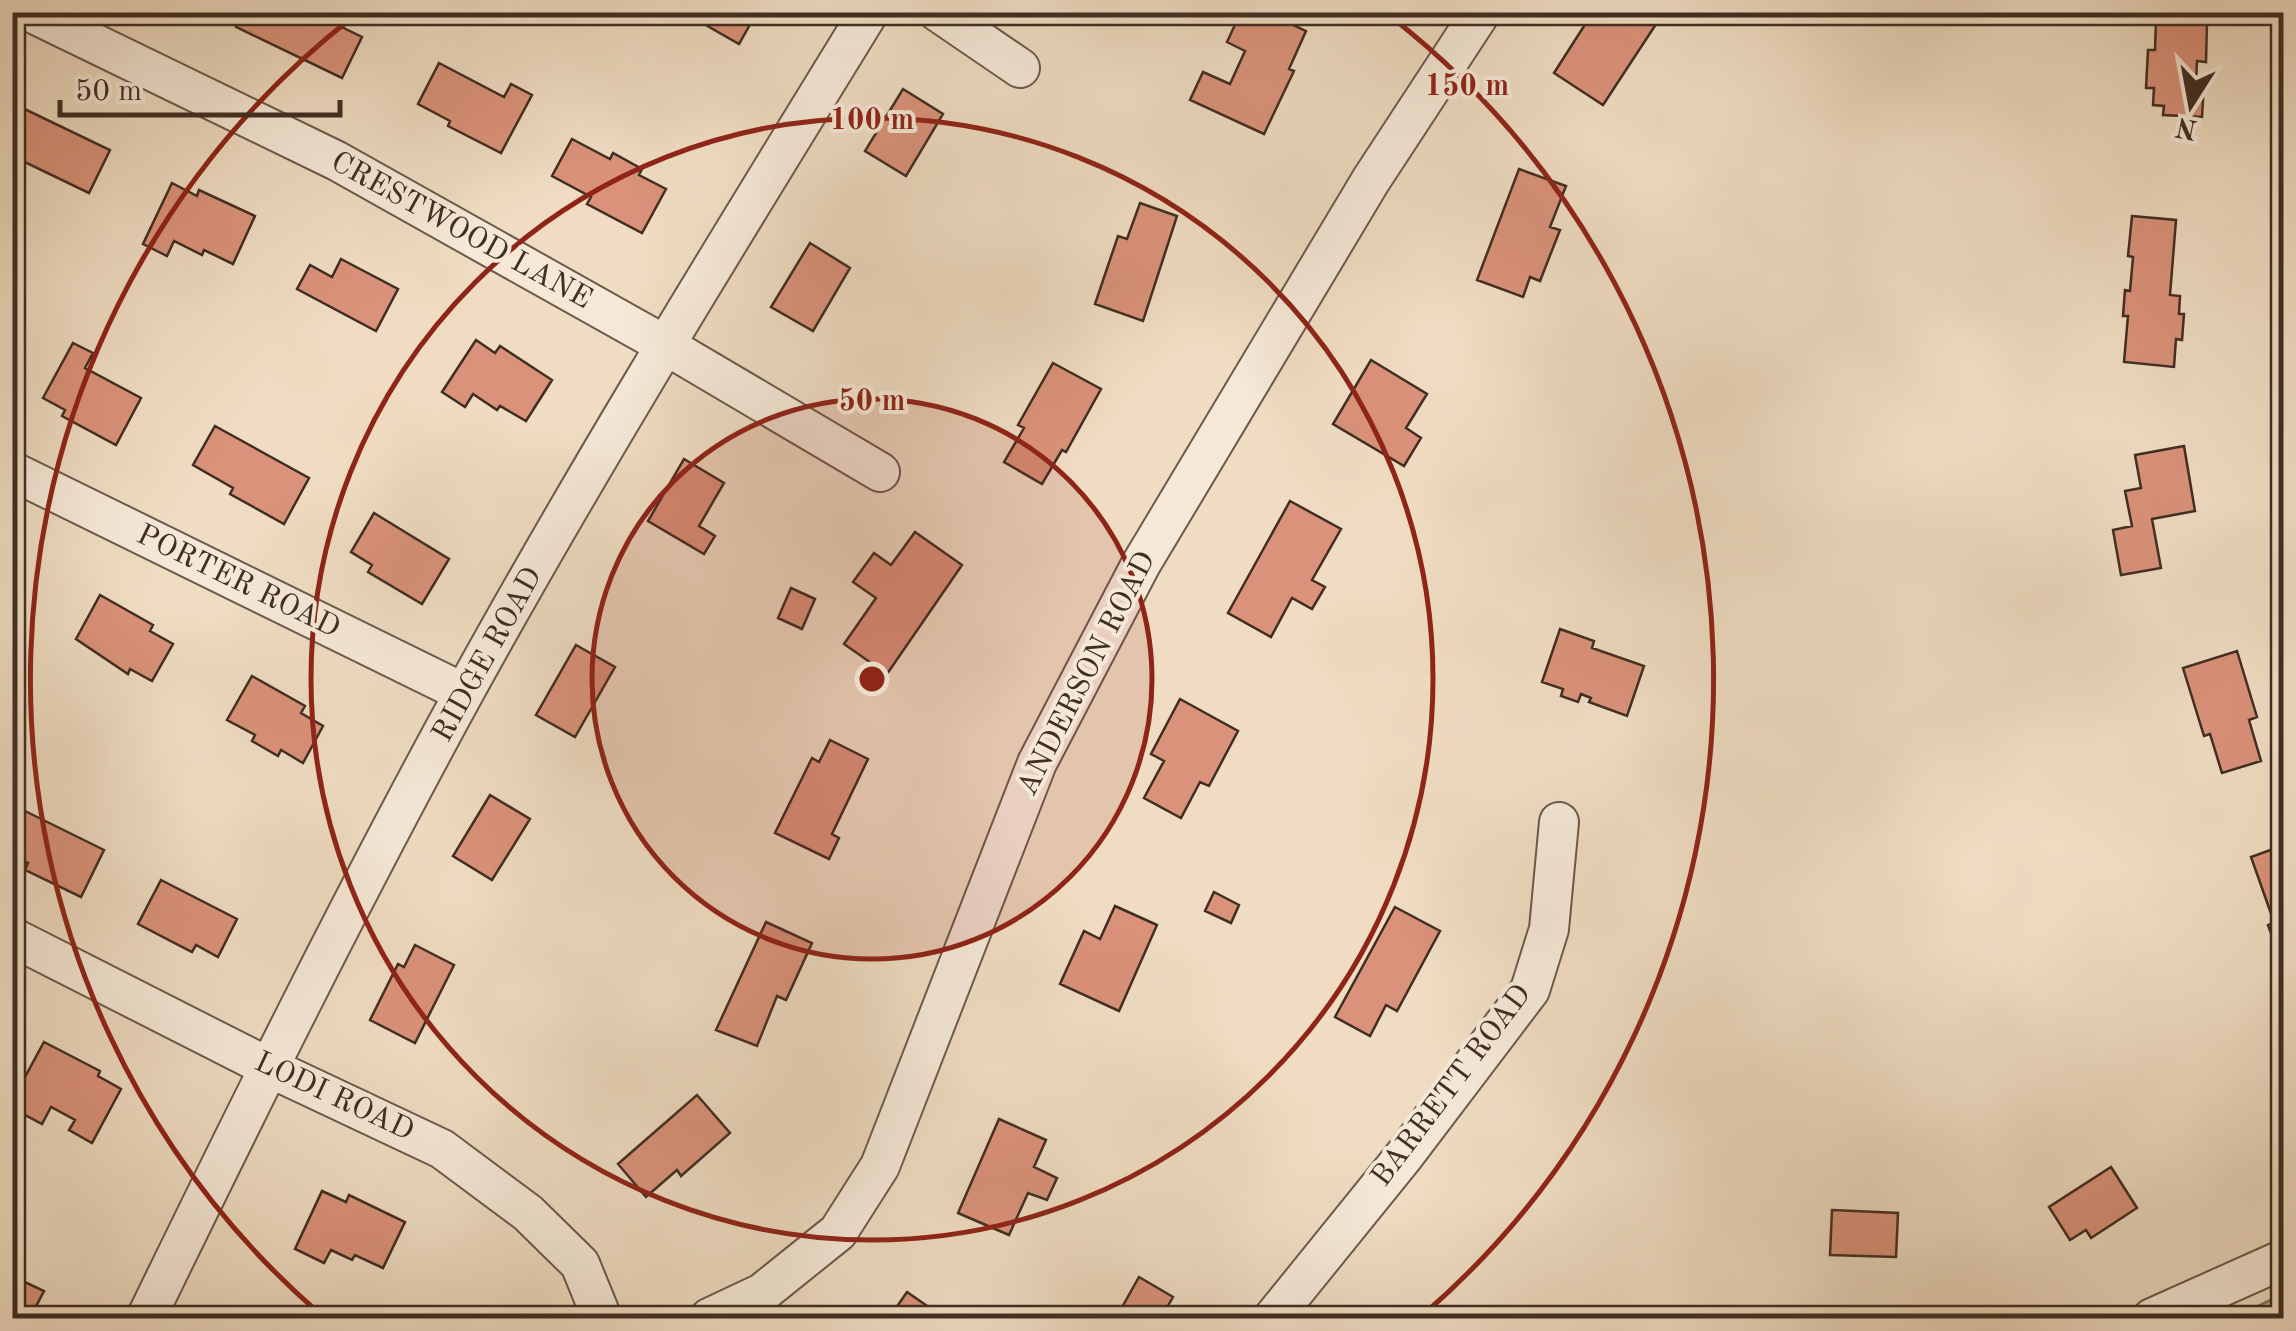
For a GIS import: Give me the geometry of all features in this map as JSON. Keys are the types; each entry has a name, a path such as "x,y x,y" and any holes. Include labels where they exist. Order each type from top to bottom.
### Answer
{"street":[{"name":"CRESTWOOD LANE","path":"30,12 337,161 665,344 880,472"},
{"name":"RIDGE ROAD","path":"146,1318 268,1067 464,693 665,344 869,12"},
{"path":"938,12 1020,68"},
{"name":"ANDERSON ROAD","path":"708,1318 762,1294 838,1232 880,1166 1046,746 1141,564 1370,180 1480,12"},
{"name":"PORTER ROAD","path":"12,470 464,693"},
{"name":"BARRETT ROAD","path":"1272,1318 1404,1156 1530,990 1548,929 1558,822"},
{"name":"LODI ROAD","path":"12,937 268,1067 442,1149 528,1213 580,1264 602,1318"},
{"path":"2152,1318 2284,1260"}],"green space":[{"path":"2283,1294 2283,1318 2233,1318"}],"building":[{"path":"243,12 311,12 362,37 342,78 236,27"},
{"path":"683,12 757,12 739,44"},
{"path":"1241,12 1266,12 1306,31 1289,69 1294,71 1264,134 1190,100 1203,72 1230,84 1245,51 1227,42"},
{"path":"1593,12 1664,12 1603,105 1554,73"},
{"path":"2156,20 2207,22 2206,62 2197,61 2196,83 2204,83 2202,117 2163,115 2164,106 2153,105 2154,88 2146,88 2148,50 2155,50"},
{"path":"439,63 504,97 511,84 532,95 501,153 448,126 450,121 418,104"},
{"path":"903,89 943,114 906,176 865,151"},
{"path":"12,103 110,150 89,193 12,156"},
{"path":"572,139 610,159 613,153 642,169 639,175 666,189 642,233 587,204 591,197 552,176"},
{"path":"1519,169 1566,186 1550,227 1560,230 1540,281 1530,277 1523,297 1477,280"},
{"path":"172,183 197,196 199,190 255,216 233,264 174,241 167,256 143,244"},
{"path":"1140,203 1177,216 1143,321 1095,304 1118,236 1127,239"},
{"path":"2132,216 2176,220 2170,295 2180,296 2179,314 2184,314 2182,340 2176,339 2174,367 2124,362 2128,316 2123,316 2125,290 2130,291"},
{"path":"810,243 850,268 813,331 771,307"},
{"path":"341,259 398,289 376,331 297,289 310,265 332,277"},
{"path":"476,340 495,353 500,346 552,380 526,421 500,406 497,410 473,394 465,407 442,392"},
{"path":"73,343 93,353 85,368 141,398 116,445 62,416 65,410 43,398"},
{"path":"1371,360 1427,394 1406,428 1421,438 1404,466 1333,424"},
{"path":"1053,363 1101,389 1066,452 1062,450 1042,484 1004,462 1024,428 1018,425"},
{"path":"215,426 309,478 284,524 230,494 233,488 193,465"},
{"path":"2184,446 2195,511 2152,519 2161,568 2121,575 2113,530 2132,526 2125,491 2141,488 2135,455"},
{"path":"684,459 724,483 699,526 715,536 704,554 648,521"},
{"path":"1290,501 1341,529 1312,580 1325,587 1312,609 1292,598 1271,637 1228,613"},
{"path":"374,513 449,559 422,604 368,572 372,565 351,552"},
{"path":"915,532 962,565 887,674 844,644 876,598 853,582 874,553 891,565"},
{"path":"791,588 815,599 802,629 778,618"},
{"path":"100,595 153,625 150,631 173,644 152,681 130,669 128,674 76,639"},
{"path":"1560,629 1594,641 1592,648 1644,666 1627,716 1589,702 1591,698 1581,694 1578,702 1561,696 1563,689 1542,682"},
{"path":"576,645 615,667 575,737 536,715"},
{"path":"2237,651 2257,717 2249,720 2261,761 2222,773 2210,734 2204,736 2183,668"},
{"path":"252,676 305,706 301,713 323,726 303,763 281,750 278,756 252,741 255,735 227,720"},
{"path":"1180,699 1238,731 1209,786 1200,782 1181,818 1144,798 1164,761 1151,754"},
{"path":"830,740 868,759 832,834 839,838 829,859 775,833 812,758 819,762"},
{"path":"490,795 530,819 492,880 453,856"},
{"path":"25,811 104,850 81,897 25,870 28,863 12,856 12,837"},
{"path":"2284,845 2281,961 2268,925 2274,922 2251,857"},
{"path":"161,880 237,919 218,957 196,945 192,952 138,924"},
{"path":"1214,892 1239,905 1231,923 1205,911"},
{"path":"1115,906 1157,925 1119,1011 1060,984 1084,931 1100,939"},
{"path":"1395,907 1440,931 1397,1011 1386,1005 1370,1036 1335,1017"},
{"path":"766,922 812,943 786,1000 777,996 757,1046 716,1030"},
{"path":"415,945 454,965 415,1043 370,1020 398,964 404,967"},
{"path":"44,1042 100,1071 98,1076 121,1089 92,1143 69,1130 75,1120 51,1107 42,1124 12,1108 12,1101"},
{"path":"697,1095 730,1133 681,1176 677,1170 646,1197 618,1164"},
{"path":"999,1119 1046,1140 1034,1167 1057,1178 1047,1200 1028,1193 1009,1235 958,1213"},
{"path":"2111,1167 2137,1208 2091,1238 2086,1230 2070,1240 2049,1207"},
{"path":"322,1191 346,1202 349,1195 405,1222 383,1268 355,1255 352,1260 331,1250 324,1263 295,1249"},
{"path":"1832,1210 1898,1213 1896,1257 1830,1255"},
{"path":"12,1276 44,1291 30,1318 12,1318"},
{"path":"1139,1277 1173,1297 1161,1318 1116,1318"},
{"path":"907,1292 943,1317 889,1318"}]}
